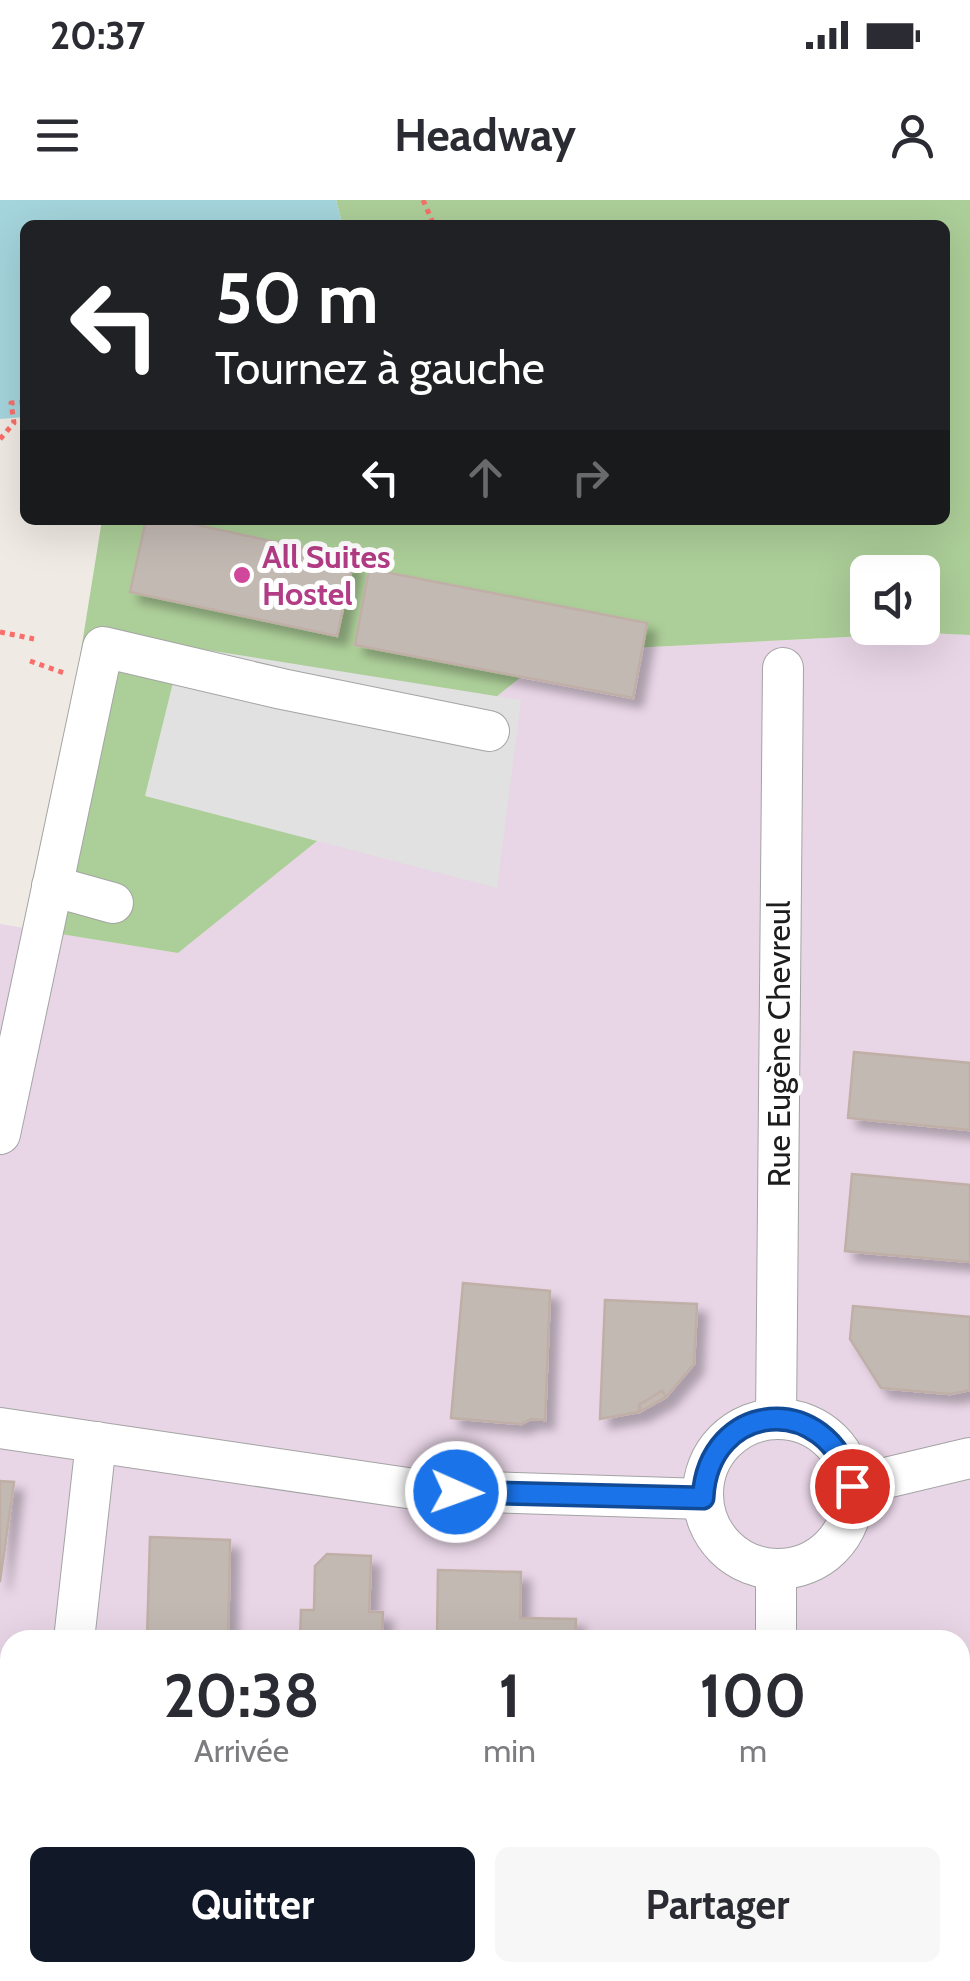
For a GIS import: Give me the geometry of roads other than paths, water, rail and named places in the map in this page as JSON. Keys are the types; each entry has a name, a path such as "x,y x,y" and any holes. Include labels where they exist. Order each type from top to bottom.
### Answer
{"street":[{"path":"0,1134 103,647 488,731"},
{"name":"Rue Eugène Chevreul","path":"776,1419 783,668"},
{"path":"52,886 113,903"},
{"path":"776,1419 809,1425 825,1436 847,1466 852,1486 847,1521 839,1537 811,1560 776,1568 746,1562 732,1553 711,1529 703,1498 704,1479 720,1445 752,1423 776,1419"},
{"path":"0,1428 420,1490 703,1498"},
{"path":"75,1630 96,1442"},
{"path":"852,1486 970,1458"},
{"path":"776,1568 776,1630"}],"water":[{"path":"0,200 336,200 342,220 20,220 20,417 0,419"}],"place":[{"name":"All Suites Hostel","path":"242,575"}]}
